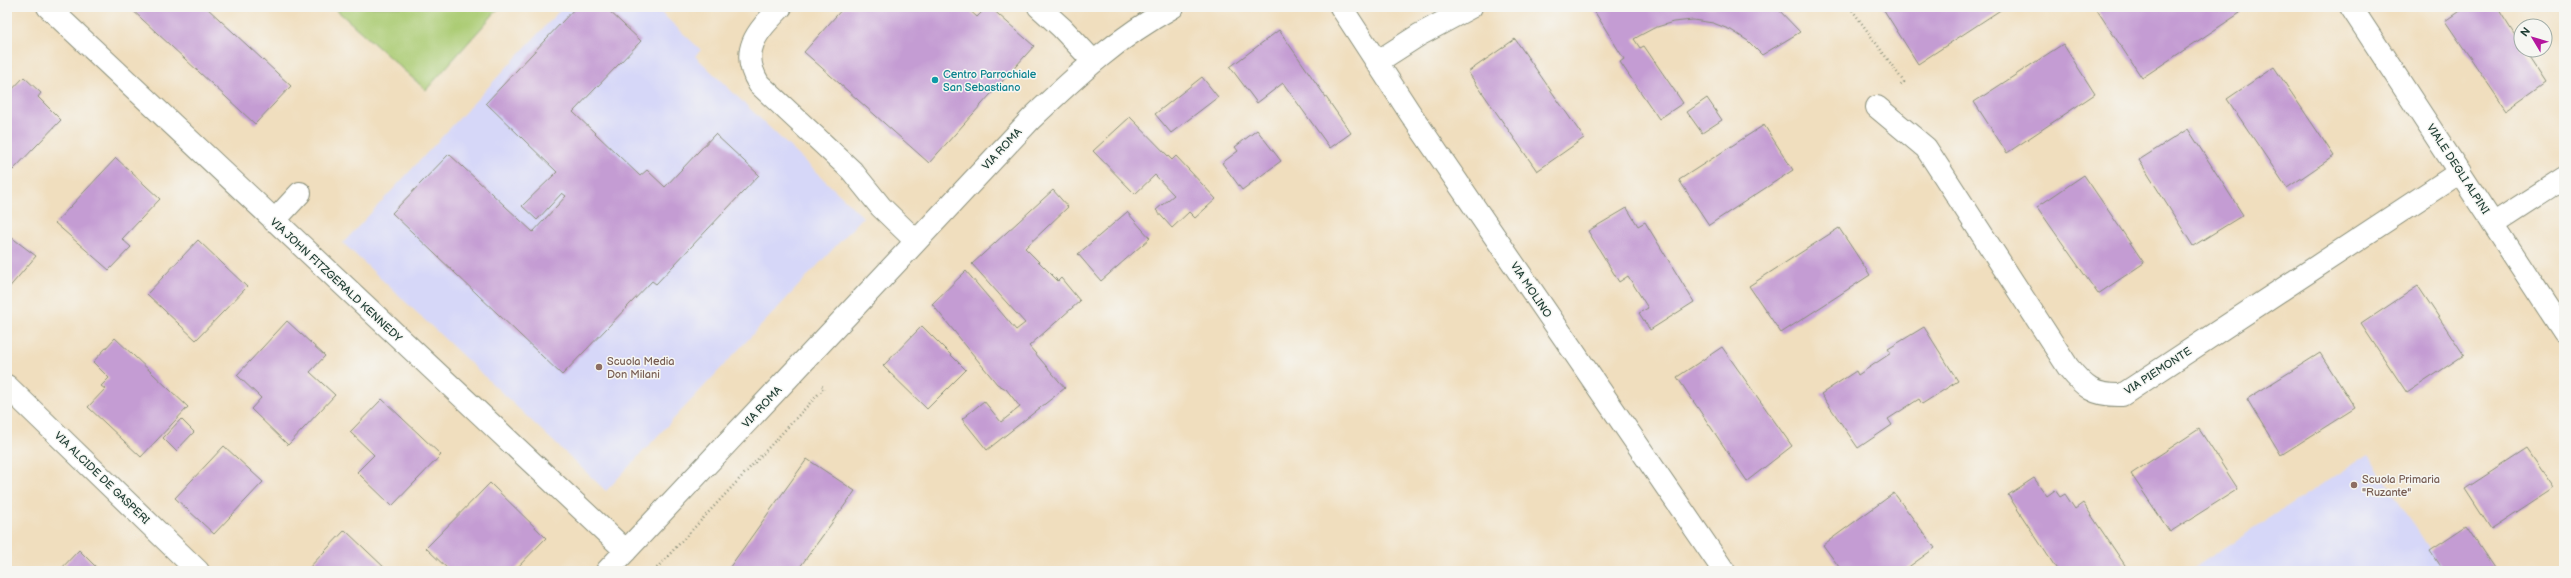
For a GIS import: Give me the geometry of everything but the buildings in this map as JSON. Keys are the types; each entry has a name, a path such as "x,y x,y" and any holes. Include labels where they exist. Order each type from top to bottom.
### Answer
{"street":[{"name":"VIA JOHN FITZGERALD KENNEDY","path":"48,7 626,551"},
{"path":"781,7 761,29 753,44 748,59 751,72 758,84 852,171 881,207 916,241"},
{"path":"1038,7 1062,28 1092,60"},
{"name":"VIA ROMA","path":"607,571 1031,119 1092,60 1143,23 1173,7"},
{"name":"VIA MOLINO","path":"1341,7 1724,571"},
{"path":"1377,62 1419,35 1471,7"},
{"name":"VIALE DEGLI ALPINI","path":"2351,7 2564,332"},
{"name":"VIA PIEMONTE","path":"1877,107 1926,148 2068,367 2080,382 2093,391 2106,395 2122,395 2460,172"},
{"path":"2493,224 2564,178"},
{"path":"274,221 300,193"},
{"name":"VIA ALCIDE DE GASPERI","path":"7,386 198,571"}],"path":[{"path":"1850,7 1904,82 1877,107"}],"shaded area":[{"name":"Scuola Media Don Milani","path":"563,7 655,7 701,50 695,56 863,217 606,491 343,243"},
{"name":"Scuola Primaria \"Ruzante\"","path":"2368,454 2444,571 2189,571"}],"green space":[{"path":"333,7 500,7 426,90"}],"place":[{"name":"Centro Parrochiale San Sebastiano","path":"935,80"},
{"name":"Scuola Media Don Milani","path":"599,367"},
{"name":"Scuola Primaria \"Ruzante\"","path":"2354,485"}]}
